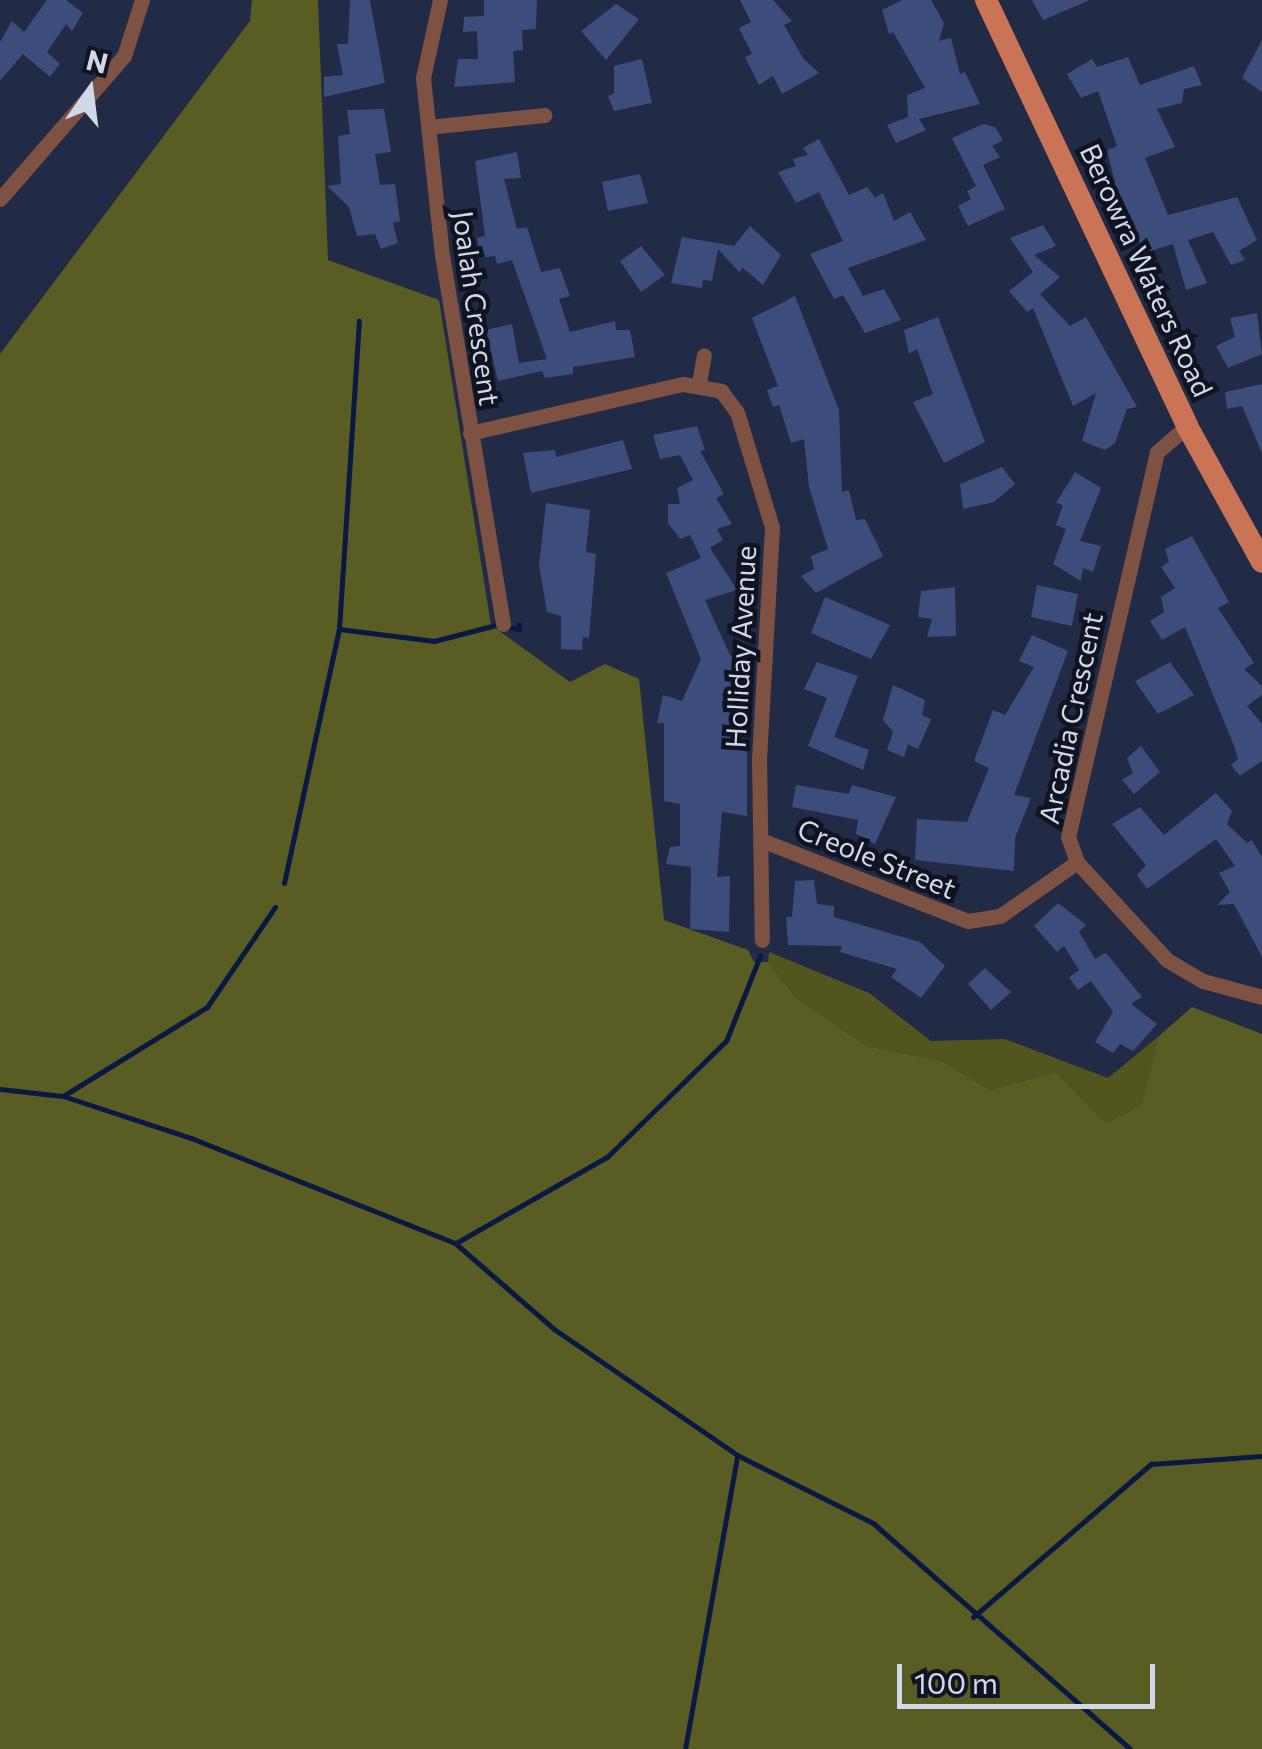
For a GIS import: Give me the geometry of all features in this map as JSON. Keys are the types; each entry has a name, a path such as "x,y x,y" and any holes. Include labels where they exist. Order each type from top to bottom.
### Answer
{"main road":[{"name":"Berowra Waters Road","path":"986,0 1187,426 1262,562"}],"street":[{"path":"0,199 124,56 142,0"},
{"name":"Joalah Crescent","path":"440,0 423,78 470,433 503,624"},
{"path":"428,127 544,115"},
{"path":"470,433 699,383 704,354"},
{"name":"Holliday Avenue","path":"699,383 720,391 737,412 769,506 762,940"},
{"name":"Arcadia Crescent","path":"1187,426 1162,444 1154,464 1068,828 1077,862 1167,960 1203,982 1262,997"},
{"name":"Creole Street","path":"761,840 968,921 1000,916 1077,862"}],"green space":[{"path":"252,0 318,0 328,260 439,300 491,625 570,682 605,664 639,679 664,920 748,950 754,962 768,962 796,998 867,1046 943,1061 990,1090 1056,1072 1106,1123 1141,1105 1159,1036 1192,1007 1262,1034 1262,1749 0,1749 0,354 250,21"},
{"path":"769,952 869,993 931,1041 1005,1039 1108,1078 1159,1036 1141,1105 1106,1123 1056,1072 990,1090 943,1061 867,1046 796,998 768,962"}],"building":[{"path":"47,0 66,0 83,13 72,31 66,24 47,52 60,64 50,77 23,54 0,81 0,42 12,21 24,32"},
{"path":"350,0 370,0 385,83 324,97 324,77 343,75 337,44 348,44"},
{"path":"484,0 537,0 536,29 522,30 523,50 513,51 515,82 454,87 458,59 478,59 477,31 463,32 464,17 484,16"},
{"path":"740,0 773,0 792,21 784,25 803,58 819,73 782,94 773,76 759,85 745,57 752,54 739,28 751,22"},
{"path":"902,0 931,0 944,23 939,41 951,38 960,74 965,72 980,104 919,119 926,130 896,143 887,125 908,117 907,95 925,88 893,32 889,34 882,10"},
{"path":"1032,0 1090,0 1043,20"},
{"path":"616,4 639,19 606,60 581,31"},
{"path":"1262,40 1262,92 1242,78"},
{"path":"1128,57 1140,85 1194,66 1202,85 1184,89 1182,103 1157,109 1175,147 1145,158 1168,215 1237,197 1257,240 1239,251 1245,260 1231,265 1213,232 1188,240 1207,283 1186,290 1173,244 1144,253 1116,187 1107,150 1117,146 1098,91 1081,98 1067,74 1092,59 1097,67"},
{"path":"642,59 652,103 614,111 608,96 614,94 614,66"},
{"path":"384,109 391,152 375,154 380,185 395,184 400,221 393,223 398,243 381,249 375,234 357,236 349,207 327,186 341,184 338,136 350,134 347,110"},
{"path":"983,124 995,127 1003,140 992,146 1000,157 983,165 1005,209 968,226 958,206 971,199 967,191 976,186 952,138"},
{"path":"819,139 849,195 867,187 875,198 883,193 894,221 910,212 926,240 848,268 863,296 884,289 901,320 865,333 843,295 834,299 810,254 843,241 819,192 796,203 778,172 796,166 793,159 808,155 803,148"},
{"path":"517,152 521,178 504,179 517,229 527,227 541,272 560,268 570,296 559,299 570,332 615,321 616,330 630,330 635,357 573,367 573,374 545,378 542,371 498,381 486,330 512,324 519,363 547,359 512,260 497,264 495,256 481,258 477,238 485,236 475,161"},
{"path":"640,174 648,203 608,211 602,182"},
{"path":"1043,225 1056,246 1034,255 1060,277 1040,294 1070,326 1086,317 1137,407 1127,409 1115,443 1105,450 1082,441 1096,393 1073,406 1033,308 1027,312 1009,291 1033,272 1010,238"},
{"path":"750,226 781,255 763,285 743,268 739,272 718,249 712,281 703,280 702,288 671,283 682,237 734,246"},
{"path":"641,246 665,275 641,292 620,261"},
{"path":"795,296 839,410 842,492 849,490 856,520 865,519 883,556 816,593 801,576 814,569 811,556 828,549 809,487 804,439 791,443 779,405 773,407 767,390 778,386 752,318"},
{"path":"1257,313 1262,354 1228,368 1216,346 1235,337 1230,318"},
{"path":"938,317 985,442 944,463 913,402 933,394 917,349 909,354 904,330"},
{"path":"1262,384 1262,453 1242,406 1227,409 1225,392"},
{"path":"697,426 705,450 700,451 724,494 716,498 732,524 717,529 723,540 710,548 737,590 705,600 730,655 743,658 732,746 747,752 747,816 722,812 717,877 730,876 729,932 690,929 691,867 666,864 670,847 680,846 680,804 664,801 664,723 657,723 663,695 682,701 701,659 666,573 701,558 690,535 680,539 668,523 668,504 680,504 677,488 693,480 680,455 660,459 653,435"},
{"path":"623,440 632,469 531,493 523,453 555,450 556,457"},
{"path":"1002,467 1015,484 994,502 963,509 960,484"},
{"path":"1075,472 1101,488 1080,541 1101,546 1093,572 1083,568 1081,581 1053,564 1066,529 1056,525 1063,505 1056,503"},
{"path":"546,503 590,510 586,552 596,554 589,638 583,637 582,650 561,649 561,616 547,612 539,565"},
{"path":"1192,536 1229,602 1218,608 1254,663 1244,669 1262,686 1262,695 1247,706 1262,724 1262,761 1240,776 1231,765 1238,759 1233,743 1185,627 1162,640 1150,621 1164,612 1161,597 1175,588 1161,567 1169,562 1165,549"},
{"path":"1037,585 1078,594 1072,626 1031,617"},
{"path":"955,587 956,636 927,637 932,619 918,617 921,591"},
{"path":"825,597 890,625 871,659 811,633"},
{"path":"1032,635 1068,651 1014,795 1031,798 1015,838 1014,871 915,860 917,819 967,822 989,768 974,761 993,710 1005,715 1034,667 1019,661"},
{"path":"817,662 858,676 834,737 869,750 863,770 808,746 827,698 804,689"},
{"path":"1170,662 1194,695 1158,714 1135,681"},
{"path":"893,685 925,700 922,715 931,719 918,749 908,744 904,757 887,750 893,732 883,720"},
{"path":"1141,746 1160,772 1134,794 1122,780 1133,773 1127,758"},
{"path":"796,785 849,794 852,785 896,797 875,844 856,834 858,820 792,807"},
{"path":"1216,793 1232,811 1227,824 1247,843 1252,840 1262,857 1262,957 1234,904 1217,905 1230,892 1219,873 1235,866 1216,839 1147,889 1137,875 1146,865 1112,824 1140,807 1164,835"},
{"path":"814,880 817,904 834,906 834,917 920,942 945,966 921,998 891,977 897,969 840,952 842,946 788,945 786,917 792,917 795,881"},
{"path":"1058,903 1086,925 1079,932 1095,959 1106,953 1142,997 1131,1004 1157,1024 1133,1051 1120,1044 1113,1053 1095,1042 1113,1012 1091,981 1078,990 1069,977 1079,970 1064,946 1057,952 1034,926"},
{"path":"985,968 1011,992 991,1010 968,984"}],"waterway":[{"path":"284,883 339,629 359,321"},
{"path":"339,629 434,641 496,625 519,629 519,624"},
{"path":"63,1096 207,1007 275,907"},
{"path":"456,1243 607,1157 726,1041 760,956"},
{"path":"0,1089 63,1096 191,1138 455,1243 554,1329 737,1455 873,1523 1130,1749"},
{"path":"973,1617 1151,1464 1262,1456"},
{"path":"685,1749 737,1457"}]}
